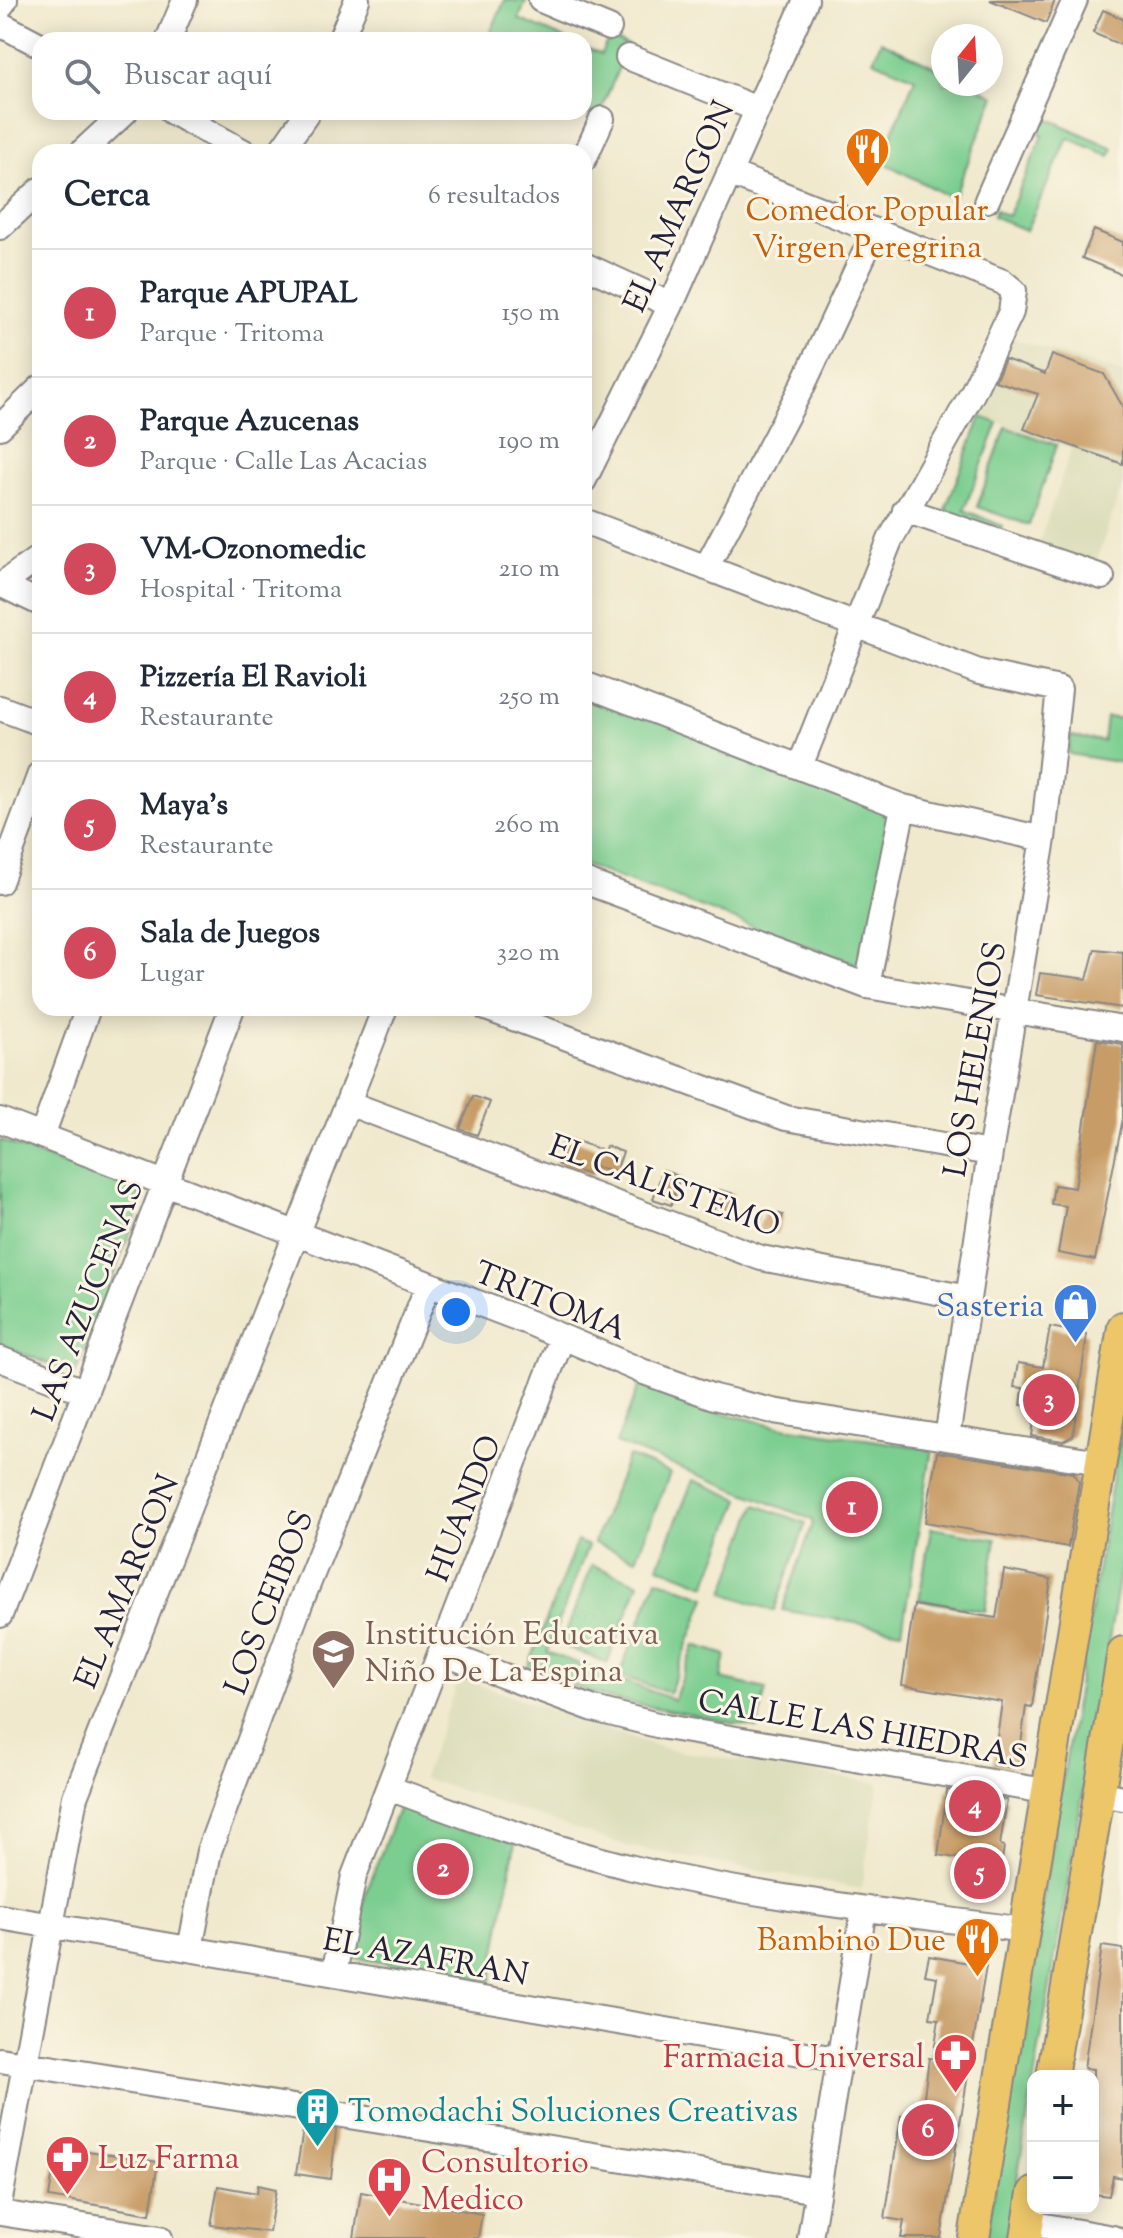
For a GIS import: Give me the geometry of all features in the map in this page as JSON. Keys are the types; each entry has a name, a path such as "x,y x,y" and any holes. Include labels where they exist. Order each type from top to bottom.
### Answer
{"main road":[{"path":"974,2238 1123,1327"},
{"path":"1053,2070 1110,1796 1123,1652"}],"street":[{"path":"0,7 5,0"},
{"path":"171,32 185,0"},
{"path":"343,32 357,0"},
{"path":"541,0 609,28"},
{"name":"EL AMARGON","path":"592,464 671,305 806,0"},
{"path":"987,200 1075,0"},
{"path":"0,24 32,41"},
{"path":"628,57 757,109"},
{"path":"591,144 602,119"},
{"path":"91,144 116,120"},
{"path":"186,120 230,144"},
{"path":"286,144 302,120"},
{"path":"729,173 1003,282 1014,291 1011,312 972,394 905,510 800,766"},
{"path":"0,227 32,197"},
{"path":"706,568 803,385 874,233"},
{"path":"592,269 671,305"},
{"path":"0,427 32,396"},
{"path":"905,510 1102,577"},
{"path":"592,524 855,626"},
{"path":"0,584 32,562"},
{"path":"0,584 32,599"},
{"name":"LOS HELENIOS","path":"855,626 979,672 1059,689 1043,839 990,1153 947,1438"},
{"path":"592,687 903,807 1043,839"},
{"path":"0,708 32,720"},
{"path":"0,882 32,796"},
{"path":"867,986 903,807"},
{"path":"592,884 867,986 1123,1029"},
{"path":"42,1136 85,1016"},
{"name":"LAS AZUCENAS","path":"0,1615 229,1016"},
{"name":"EL AMARGON","path":"0,2199 12,2062 51,1927 75,1797 382,1016"},
{"path":"508,1016 786,1118 990,1153"},
{"name":"EL CALISTEMO","path":"348,1103 761,1258 968,1298"},
{"name":"TRITOMA","path":"0,1120 714,1397 773,1411 1100,1462"},
{"name":"LOS CEIBOS","path":"190,1949 209,1851 300,1604 428,1286"},
{"name":"HUANDO","path":"334,1973 354,1876 562,1338"},
{"path":"0,1359 86,1392"},
{"name":"CALLE LAS HIEDRAS","path":"442,1653 580,1705 665,1727 1045,1791"},
{"path":"389,1788 529,1838 632,1868 746,1891 1024,1930"},
{"path":"810,2238 842,2060 864,1909"},
{"name":"EL AZAFRAN","path":"0,1917 842,2060"},
{"path":"12,2062 817,2191"},
{"path":"0,2213 160,2238"},
{"path":"1027,2231 1113,2238"}],"shaded area":[{"path":"1011,338 1123,373 1123,483 1095,566 1038,546 1072,448 980,415"},
{"path":"459,1678 666,1749 879,1783 861,1889 629,1847 423,1778"}],"green space":[{"path":"505,0 526,1 519,19 549,32 491,32"},
{"path":"609,37 628,45 598,118 592,116 592,50 601,54"},
{"path":"881,41 931,65 931,96 995,96 953,199 881,161 915,78 873,60"},
{"path":"1038,114 1113,148 1110,156 1068,138 1026,231 993,216 995,210 1008,216 1043,135 1031,129"},
{"path":"981,417 998,423 964,510 1002,526 999,532 945,510"},
{"path":"1006,427 1057,445 1029,525 977,507"},
{"path":"592,692 897,810 868,968 592,868"},
{"path":"1106,717 1123,719 1123,763 1069,754 1070,736 1103,741"},
{"path":"0,1140 145,1195 75,1374 0,1345"},
{"path":"641,1381 714,1411 778,1426 932,1449 902,1631 782,1610 813,1523 811,1519 616,1443"},
{"path":"1123,1417 1123,1557 1036,2070 1027,2070 1027,2121 1007,2238 986,2238"},
{"path":"628,1456 670,1473 636,1559 594,1543"},
{"path":"693,1480 740,1499 706,1585 658,1566"},
{"path":"756,1505 806,1523 774,1611 724,1593"},
{"path":"931,1528 996,1539 985,1611 919,1600"},
{"path":"577,1541 588,1546 547,1652 674,1700 695,1645 726,1655 721,1679 766,1689 757,1728 607,1698 527,1670"},
{"path":"592,1565 639,1583 607,1663 561,1645"},
{"path":"657,1579 706,1597 669,1693 619,1675"},
{"path":"402,1799 515,1843 491,1980 354,1958 365,1895"}],"building":[{"path":"990,0 1055,0 1046,23"},
{"path":"1103,10 1123,19 1123,46 1093,33"},
{"path":"1094,230 1123,242 1123,275 1082,258"},
{"path":"1052,355 1104,374 1123,407 1123,464 1024,429 1038,394 995,381 1005,359 1045,374"},
{"path":"1095,949 1123,952 1123,1008 1036,995 1040,973 1087,979"},
{"path":"1097,1040 1123,1044 1123,1118 1095,1260 1058,1253 1066,1206 1051,1204 1054,1185 1075,1188"},
{"path":"473,1096 490,1102 477,1135 460,1129"},
{"path":"566,1137 604,1151 606,1146 623,1152 616,1171 595,1167 592,1176 557,1164"},
{"path":"663,1170 680,1177 671,1205 653,1199"},
{"path":"719,1190 734,1194 727,1217 713,1213"},
{"path":"765,1210 783,1215 777,1234 758,1228"},
{"path":"1050,1327 1087,1334 1073,1436 1063,1441 1032,1436 1036,1406 1021,1405 1023,1388 1014,1387 1018,1363 1043,1367"},
{"path":"937,1452 1074,1473 1079,1482 1068,1547 925,1522"},
{"path":"1004,1570 1051,1579 1032,1707 1026,1706 1018,1768 993,1765 1002,1702 902,1685 914,1605 996,1618"},
{"path":"947,1790 1007,1800 998,1888 959,1881 962,1859 938,1855"},
{"path":"1102,1946 1123,1949 1123,2178 1113,2176 1109,2196 1099,2195 1099,2070 1084,2068"},
{"path":"929,1956 986,1966 941,2238 901,2238 904,2221 885,2218 901,2116 921,2119 929,2058 933,2058 939,2019 930,2018 937,1977 925,1975"},
{"name":"Tomodachi Soluciones Creativas","path":"304,2124 336,2129 331,2179 296,2174"},
{"path":"57,2146 158,2162 150,2214 49,2197"},
{"path":"258,2185 276,2189 269,2232 211,2225 218,2186 257,2193"},
{"path":"361,2192 482,2214 478,2238 354,2238"}],"place":[{"name":"Comedor Popular Virgen Peregrina","path":"867,189"},
{"name":"Sasteria","path":"1075,1344"},
{"name":"VM-Ozonomedic","path":"1049,1400"},
{"name":"Parque APUPAL","path":"852,1507"},
{"name":"Institución Educativa Niño De La Espina","path":"334,1690"},
{"name":"Pizzería El Ravioli","path":"975,1806"},
{"name":"Parque Azucenas","path":"443,1869"},
{"name":"Maya's","path":"980,1873"},
{"name":"Bambino Due","path":"977,1978"},
{"name":"Farmacia Universal","path":"956,2095"},
{"name":"Sala de Juegos","path":"928,2130"},
{"name":"Tomodachi Soluciones Creativas","path":"317,2149"},
{"name":"Luz Farma","path":"67,2196"},
{"name":"Consultorio Medico","path":"390,2218"}]}
